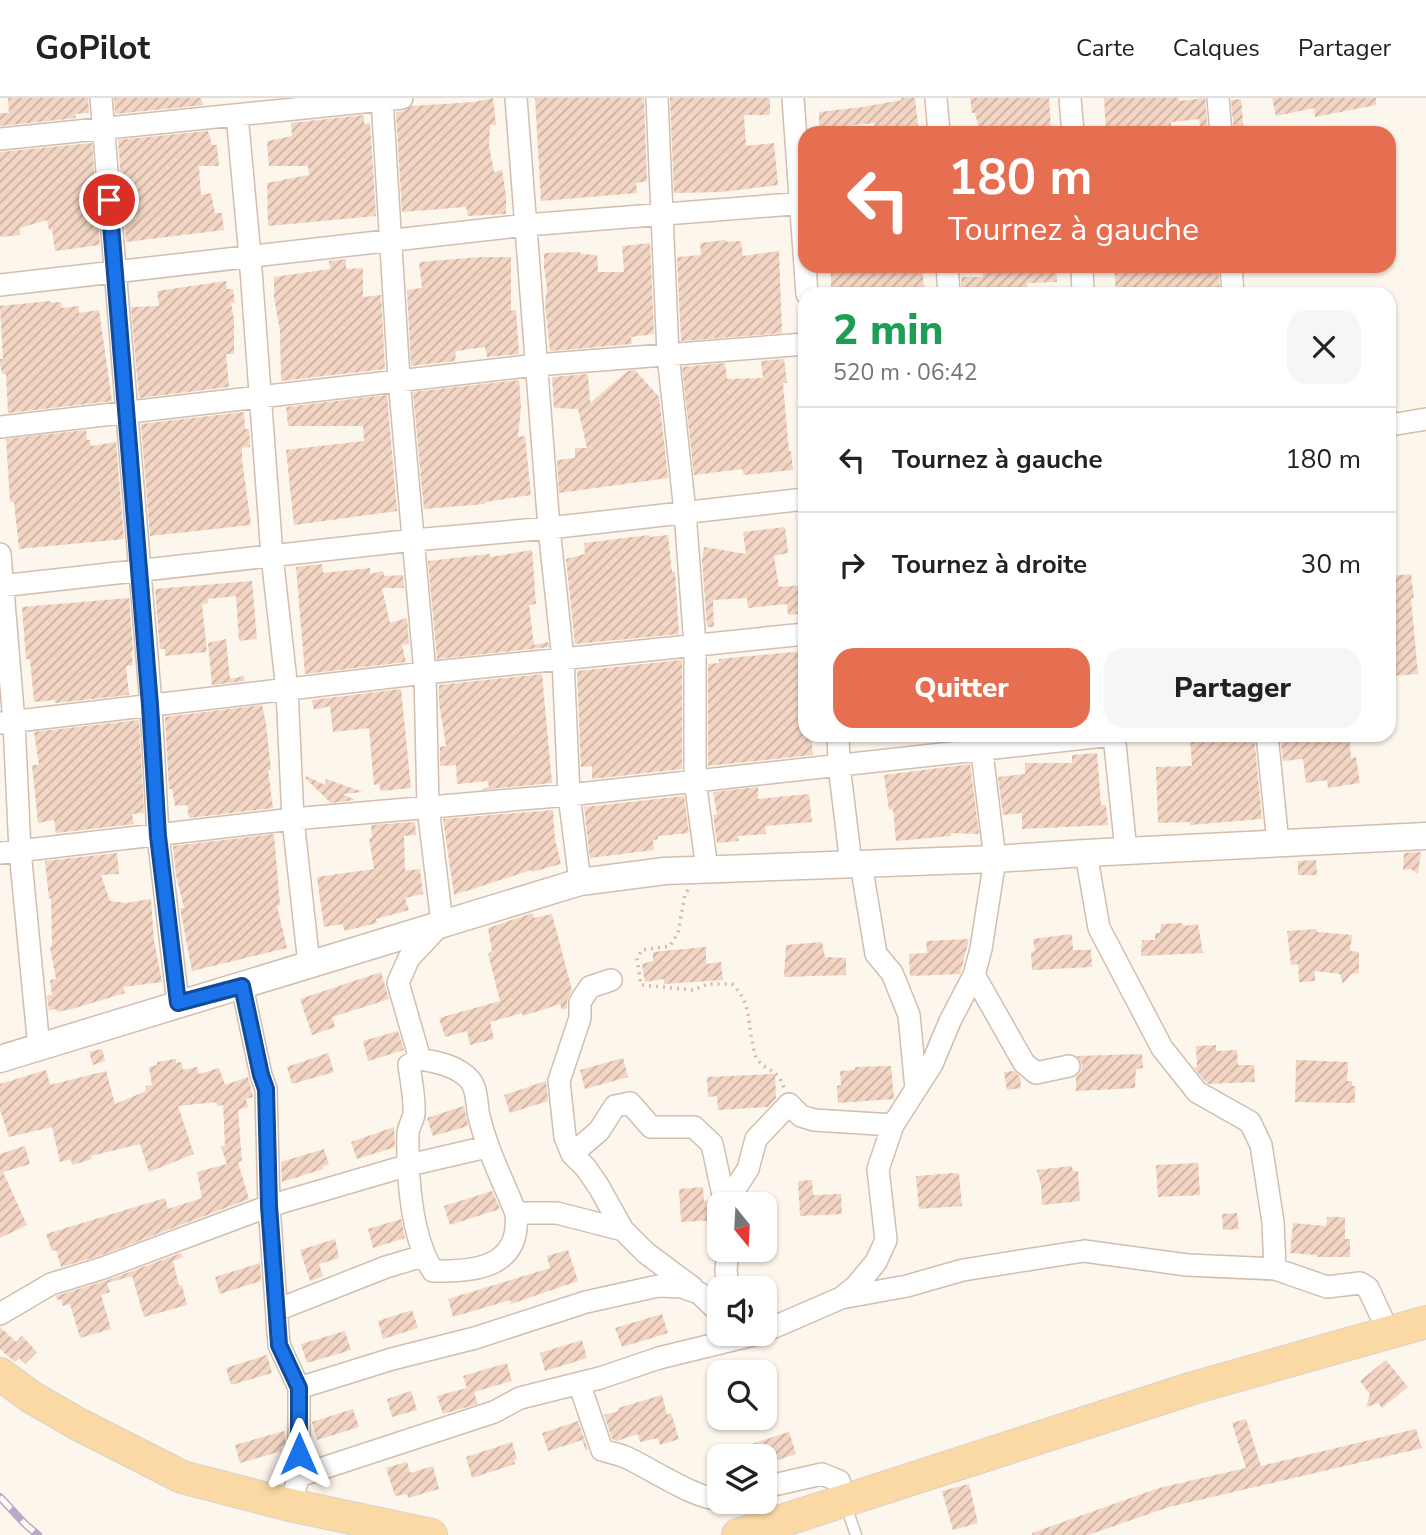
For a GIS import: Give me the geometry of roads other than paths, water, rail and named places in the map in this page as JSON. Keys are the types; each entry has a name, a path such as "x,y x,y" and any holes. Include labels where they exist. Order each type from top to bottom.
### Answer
{"main road":[{"path":"738,1535 1193,1388 1426,1322"},
{"path":"0,1374 78,1424 182,1477 295,1491 431,1535"}],"street":[{"path":"101,98 150,705 158,836 178,1003"},
{"path":"516,98 536,365 563,659 569,795 580,882"},
{"path":"657,98 668,355 685,512 695,645 695,781 699,869"},
{"path":"793,98 798,150"},
{"path":"936,98 938,126"},
{"path":"1070,98 1072,126"},
{"path":"1218,98 1220,126"},
{"path":"0,139 389,99 399,379 425,673 428,807 442,923"},
{"path":"237,115 272,556 288,690 293,819 309,964"},
{"path":"0,285 526,225 798,203"},
{"path":"0,427 399,379 536,365 798,345"},
{"path":"1396,424 1426,419"},
{"path":"1,586 798,500"},
{"path":"0,554 10,852 39,1048"},
{"path":"7,722 425,673 798,635"},
{"path":"838,742 839,765 856,864 876,954 892,972 909,1015 915,1089"},
{"path":"10,852 293,819 569,795 839,765 980,742 995,859 990,901 974,975 932,1064 893,1125 878,1170 886,1240 876,1262 856,1286 841,1298"},
{"path":"1114,742 1126,850"},
{"path":"1268,742 1278,843"},
{"path":"0,1059 580,882 699,869 995,859 1426,836"},
{"path":"1086,853 1099,928 1162,1048 1197,1092 1250,1122 1261,1145 1273,1222 1275,1269"},
{"path":"420,1059 398,984 409,958 442,923"},
{"path":"974,975 1024,1063 1036,1073 1069,1066"},
{"path":"611,980 590,987 580,1002 578,1027 559,1081 565,1137 572,1154 599,1187 623,1230 646,1254 707,1301"},
{"path":"242,986 266,1089 269,1206 279,1345 299,1388 295,1491 494,1412 520,1398 707,1346"},
{"path":"420,1059 444,1063 469,1078 475,1089 478,1114 487,1147 516,1213 518,1230 511,1248 495,1263 460,1272 433,1271 423,1256 408,1164 408,1130 414,1117 409,1065 420,1059"},
{"path":"572,1154 599,1131 615,1106 630,1103 651,1128 694,1127 712,1144 722,1192"},
{"path":"735,1192 748,1168 756,1139 789,1104 801,1116 814,1120 893,1125"},
{"path":"0,1314 51,1284 103,1268 269,1206 408,1164 487,1147"},
{"path":"516,1213 556,1213 623,1230"},
{"path":"777,1325 841,1298 907,1286 963,1270 1084,1251 1187,1265 1275,1269 1327,1287 1360,1283 1368,1288 1388,1331"},
{"path":"277,1310 386,1267 423,1256"},
{"path":"299,1388 638,1289 682,1287 707,1297"},
{"path":"777,1319 797,1318"},
{"path":"579,1383 602,1450 623,1456 707,1497"},
{"path":"777,1484 822,1474 839,1481 845,1500"}],"lane":[{"path":"845,1500 856,1535"}],"railway":[{"path":"0,1497 38,1535"}]}
